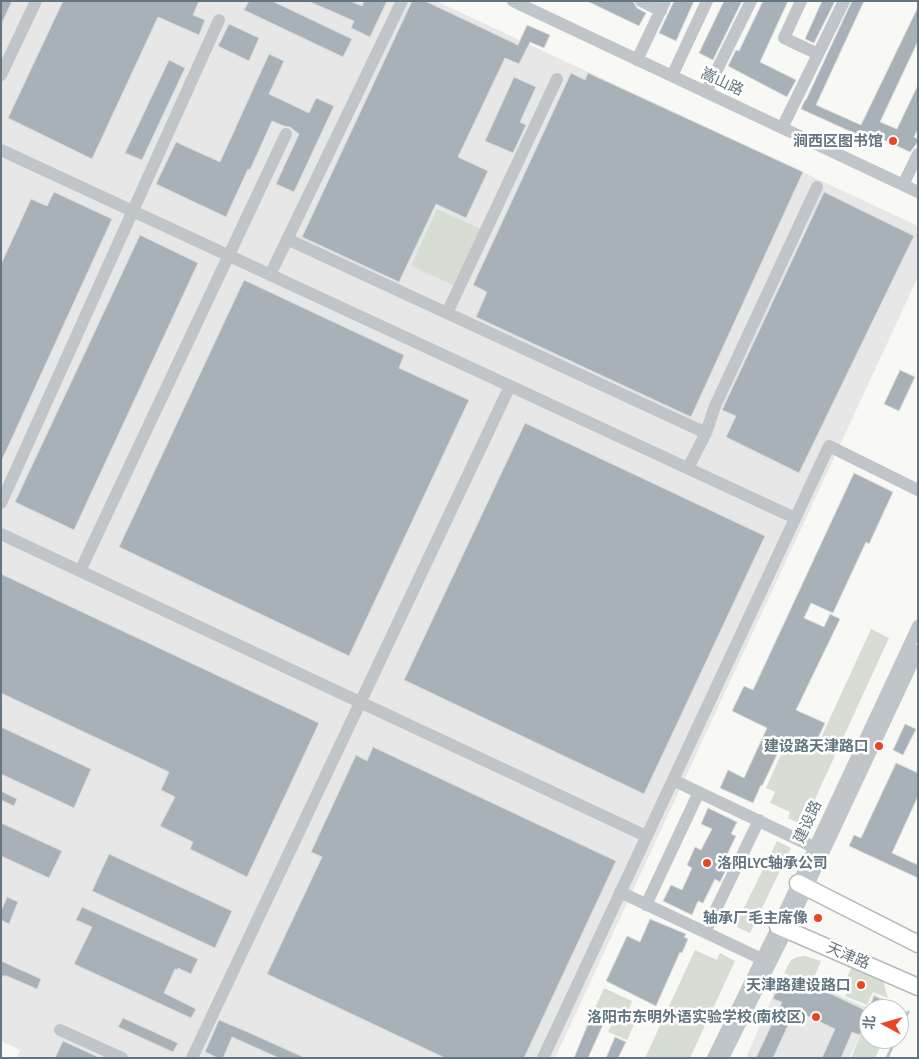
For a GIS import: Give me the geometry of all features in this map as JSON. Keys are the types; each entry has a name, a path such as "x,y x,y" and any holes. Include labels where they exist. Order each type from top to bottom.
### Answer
{"main road":[{"path":"802,885 918,944"},
{"name":"天津路","path":"783,928 918,987"}],"street":[{"path":"1,75 36,1"},
{"path":"270,275 402,1"},
{"name":"嵩山路","path":"513,1 639,57"},
{"name":"嵩山路","path":"527,1 674,74 904,182 918,192"},
{"path":"639,57 663,6 641,1"},
{"path":"674,74 707,1"},
{"path":"708,90 751,1"},
{"path":"801,1 784,38 818,54"},
{"path":"784,125 844,1"},
{"path":"1,503 219,20"},
{"path":"447,314 557,79"},
{"path":"80,571 286,134"},
{"path":"1,150 795,518"},
{"path":"904,182 918,154"},
{"name":"嵩山路","path":"904,182 918,185"},
{"path":"688,468 706,433 714,406 817,187"},
{"path":"287,239 706,433"},
{"path":"192,1058 510,386"},
{"path":"543,1058 829,446 918,490"},
{"path":"1,534 646,836"},
{"name":"建设路","path":"819,849 918,626"},
{"name":"建设路","path":"713,1058 783,928 819,849 918,651"},
{"path":"673,780 819,849"},
{"path":"646,904 699,792"},
{"path":"705,932 759,820"},
{"path":"620,892 766,961"},
{"name":"建设路","path":"724,1058 766,961"},
{"path":"60,1030 122,1058"}],"shaded area":[{"path":"1,1 436,1 918,226 918,277 555,1058 17,1058 20,1050 1,1041"},
{"path":"437,209 481,229 455,286 411,266"},
{"path":"871,629 889,638 803,825 788,818 790,812 770,803 775,792 766,788 787,741 814,753"},
{"path":"777,841 791,848 750,933 735,926"},
{"path":"695,950 717,960 720,953 735,961 690,1058 645,1058"},
{"path":"805,956 821,961 811,985 784,973 791,960"},
{"path":"853,964 883,981 888,998 873,992 870,999 859,999 859,1002 845,996 848,991 842,988"},
{"name":"洛阳市东明外语实验学校(南校区)","path":"781,977 811,990 814,984 859,1004 859,1037 849,1058 746,1058"},
{"path":"604,988 632,1001 628,1012 638,1016 627,1040 608,1032 615,1017 595,1008"},
{"name":"洛阳市东明外语实验学校(南校区)","path":"874,994 885,999 872,999"},
{"path":"859,1039 859,1049 879,1049 875,1058 851,1058"}],"building":[{"path":"1,1 12,1 1,25"},
{"path":"63,1 199,1 193,15 205,20 199,35 158,17 92,159 8,118"},
{"path":"249,1 272,1 352,39 343,57 244,10"},
{"path":"308,1 350,1 362,6 364,1 387,1 370,37 351,28 354,21"},
{"path":"412,1 425,1 518,45 527,25 550,35 544,48 530,42 519,64 505,58 458,157 488,171 466,218 436,204 399,282 302,237"},
{"path":"587,1 633,1 637,8 646,13 639,26"},
{"path":"674,1 694,1 676,41 659,33"},
{"path":"724,1 742,1 713,60 699,53"},
{"path":"763,1 788,1 760,62 796,80 787,97 728,66 736,50 739,51"},
{"path":"822,1 835,1 814,43 805,39"},
{"path":"852,1 864,1 816,105 861,125 918,7 918,41 880,122 897,129 918,85 918,129 914,137 918,139 918,142 910,152 869,133 867,139 801,109"},
{"path":"229,24 259,38 249,61 218,46"},
{"path":"269,54 284,61 269,94 309,113 316,98 334,106 294,192 276,184 299,134 290,127 272,121 226,217 156,184 176,142 220,162"},
{"path":"169,60 185,68 142,160 125,153"},
{"path":"571,73 585,80 588,73 803,172 691,417 476,317 487,292 473,285"},
{"path":"514,77 536,87 520,122 526,125 513,153 485,141"},
{"path":"54,192 112,219 1,462 1,264 31,199 47,206"},
{"path":"824,192 914,236 799,473 726,437 736,416 722,410"},
{"path":"140,235 198,263 74,530 15,502"},
{"path":"244,280 404,355 399,368 469,400 349,656 119,547"},
{"path":"900,370 915,377 899,411 884,404"},
{"path":"525,423 765,536 644,794 404,680"},
{"path":"854,473 893,492 869,544 866,542 833,613 811,603 804,618 824,627 830,614 840,619 796,710 825,723 813,749 786,736 753,803 720,788 728,770 744,778 767,728 732,711 744,686 753,690"},
{"path":"1,574 319,723 247,877 190,849 193,842 160,826 175,797 161,790 169,772 1,693"},
{"path":"905,724 916,729 903,755 893,750"},
{"path":"1,727 91,769 74,808 1,774"},
{"path":"373,747 616,861 524,1058 445,1058 267,974 322,857 311,852 356,755 367,761"},
{"path":"896,763 918,773 918,796 892,853 918,865 918,878 849,846 854,835 861,838"},
{"path":"1,791 17,799 14,806 1,800"},
{"name":"洛阳LYC轴承公司","path":"708,808 737,822 731,834 736,836 724,861 729,864 720,882 715,879 703,903 698,901 692,915 663,901 671,885 682,890 692,868 687,865 695,847 701,850 712,829 701,824"},
{"path":"1,823 62,851 49,878 1,856"},
{"path":"109,854 232,911 215,948 92,891"},
{"path":"7,897 18,902 9,924 1,920 1,911"},
{"path":"82,907 198,959 191,974 178,968 177,970 175,969 164,993 196,1009 191,1018 74,964 92,927 76,920"},
{"path":"650,919 686,934 684,937 688,939 682,953 680,952 656,1006 606,981 627,936 640,942"},
{"path":"1,961 41,979 37,989 7,976 1,976"},
{"path":"779,984 792,989 793,986 811,994 814,986 859,1007 859,1035 852,1032 841,1058 822,1058 835,1029 795,1010 773,1058 756,1058 782,1002 773,999"},
{"path":"592,1014 605,1020 588,1058 574,1058"},
{"path":"123,1018 178,1043 173,1052 118,1027"},
{"path":"219,1020 305,1058 279,1058 232,1037 223,1058 218,1058 205,1052"},
{"path":"615,1037 626,1042 618,1058 606,1058"},
{"path":"63,1041 100,1058 55,1058"}],"waterway":[{"path":"887,1058 891,1049"}],"place":[{"name":"涧西区图书馆","path":"893,141"},
{"name":"建设路天津路口","path":"879,746"},
{"name":"洛阳LYC轴承公司","path":"707,863"},
{"name":"轴承厂毛主席像","path":"818,918"},
{"name":"天津路建设路口","path":"861,985"},
{"name":"洛阳市东明外语实验学校(南校区)","path":"816,1017"}]}
